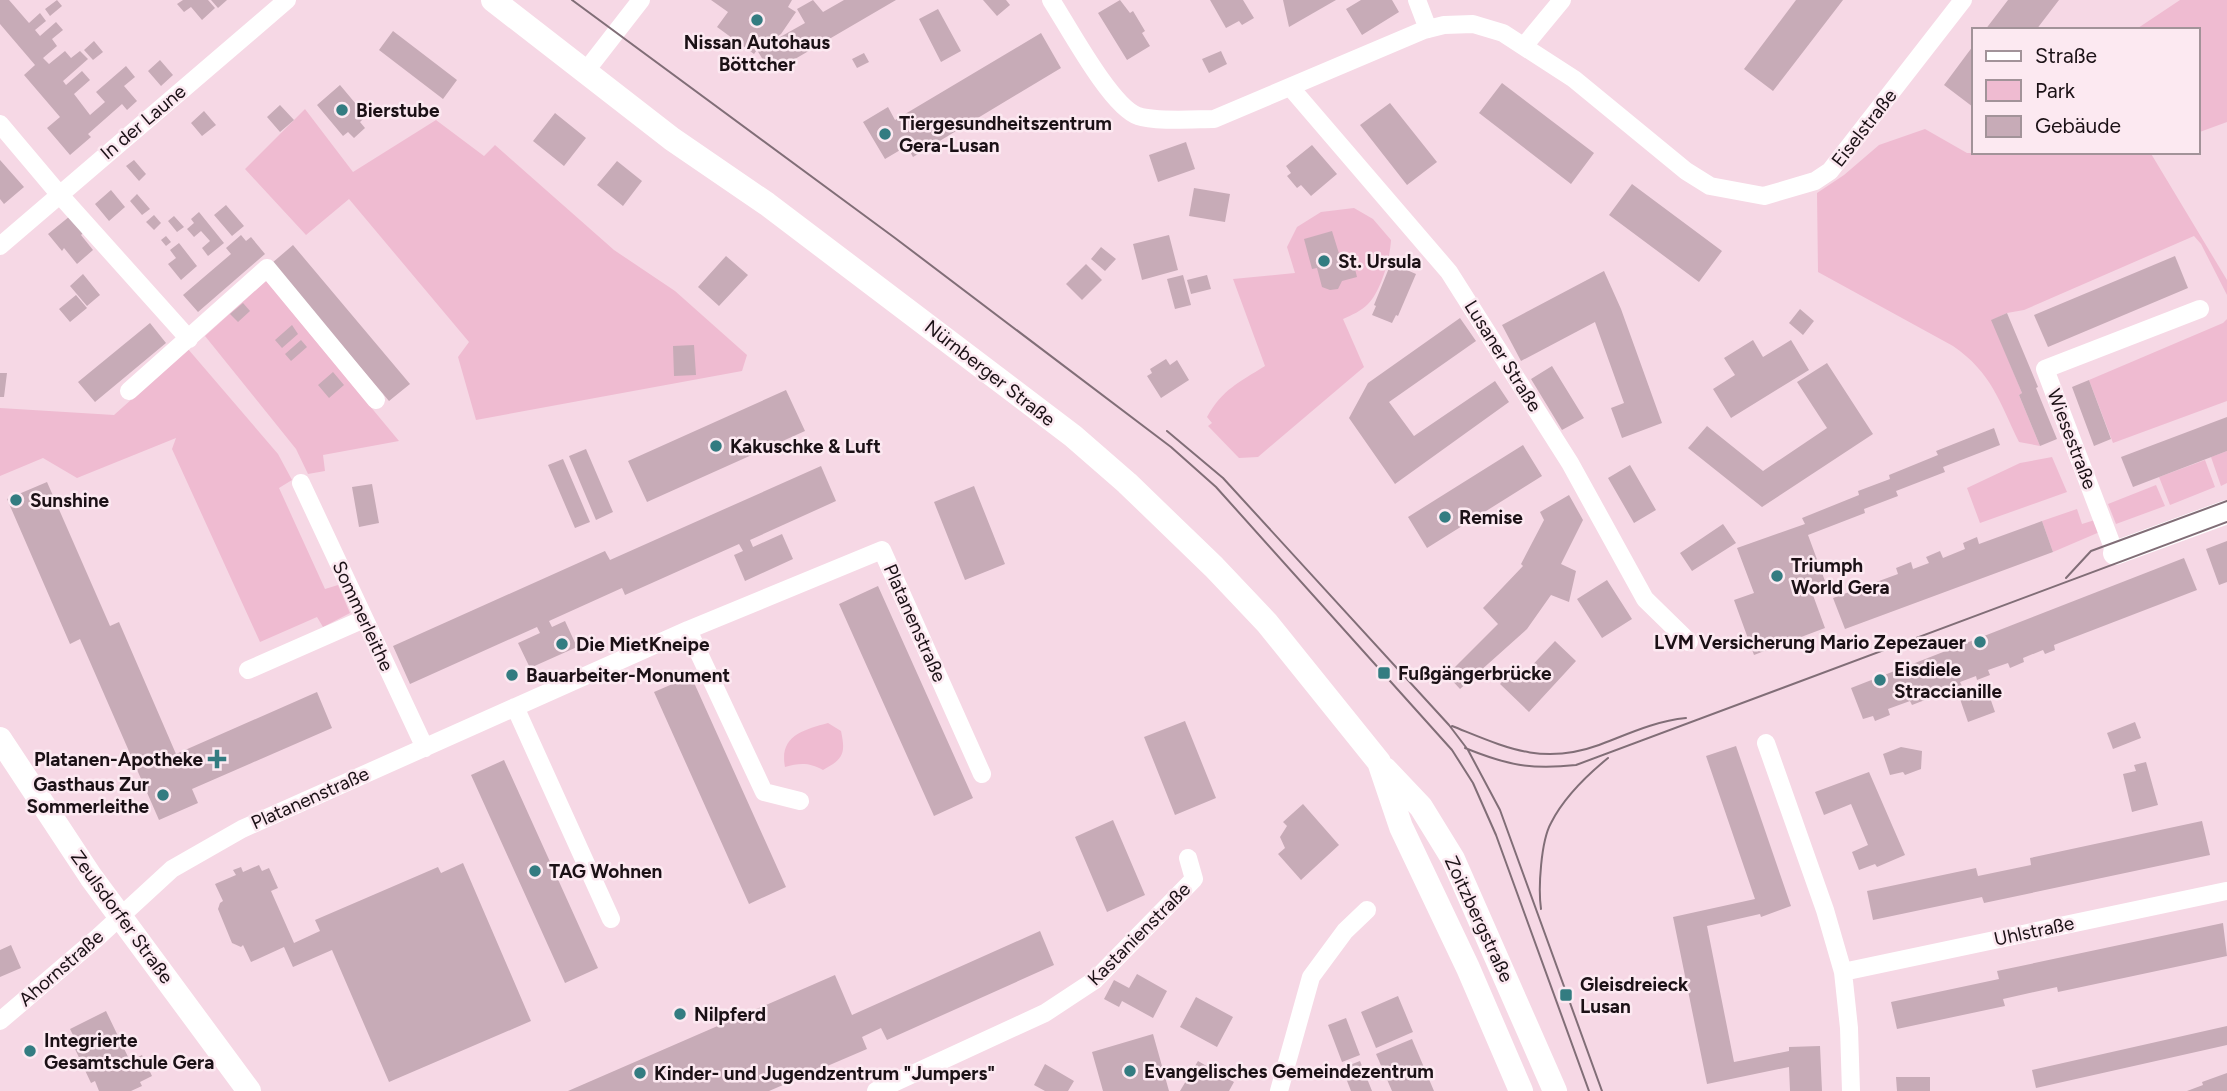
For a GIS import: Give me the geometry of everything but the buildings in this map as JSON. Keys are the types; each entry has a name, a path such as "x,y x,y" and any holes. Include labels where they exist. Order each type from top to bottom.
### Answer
{"main road":[{"name":"Nürnberger Straße","path":"494,0 672,139 767,204 929,325 1073,436 1127,483 1268,623 1379,762 1401,827"},
{"name":"Wiesestraße","path":"2115,552 2227,512"},
{"name":"Zeulsdorfer Straße","path":"0,740 92,877 249,1091"},
{"name":"Zoitzbergstraße","path":"1379,762 1421,807 1453,859 1555,1091"},
{"name":"Zoitzbergstraße","path":"1401,827 1468,968 1521,1091"}],"street":[{"name":"In der Laune","path":"0,246 287,0"},
{"path":"585,72 641,0"},
{"path":"1051,0 1112,95 1138,116 1180,120 1214,119 1428,29 1418,0"},
{"path":"1524,46 1562,0"},
{"name":"Eiselstraße","path":"1428,29 1444,25 1473,24 1503,33 1574,79 1686,170 1710,186 1764,196 1815,181 1830,171 1962,0"},
{"name":"Lusaner Straße","path":"1291,88 1449,272 1570,463 1645,599 1689,642"},
{"path":"0,124 189,339"},
{"path":"129,391 267,268 376,400"},
{"name":"Wiesestraße","path":"2115,552 2045,369 2200,309"},
{"name":"Sommerleithe","path":"301,483 425,748"},
{"name":"Platanenstraße","path":"121,915 172,869 242,829 688,630 882,550 982,774"},
{"path":"248,670 364,619"},
{"path":"688,630 764,792 800,801"},
{"path":"515,707 611,919"},
{"path":"1766,743 1825,910 1843,972 1852,1091"},
{"name":"Kastanienstraße","path":"876,1091 1045,1013 1095,980 1194,879 1188,858"},
{"name":"Uhlstraße","path":"1843,972 2226,891"},
{"path":"1279,1091 1311,976 1345,931 1367,910"},
{"name":"Ahornstraße","path":"0,1021 121,915"}],"green space":[{"path":"2180,0 2227,0 2227,122 2199,132 2199,28 2138,28"},
{"path":"305,109 353,172 436,120 484,156 495,145 614,250 675,291 747,355 742,371 476,420 458,357 469,342 349,199 306,235 245,169"},
{"path":"1925,129 1972,154 2151,154 2227,280 2227,295 2201,244 2194,236 2024,310 2007,313 1992,320 2040,446 2019,442 1986,377 1966,356 1953,346 1818,272 1817,193 1844,175 1879,145"},
{"path":"1354,208 1373,219 1391,240 1384,274 1373,298 1362,309 1343,319 1364,367 1258,457 1239,458 1208,426 1212,423 1207,417 1225,393 1265,366 1233,279 1295,273 1287,247 1297,227 1321,212"},
{"path":"266,281 399,441 323,455 325,471 308,474 296,449 205,336"},
{"path":"2227,319 2227,401 2113,443 2089,380"},
{"path":"188,349 278,454 292,480 279,488 325,589 338,585 350,613 323,627 317,617 260,642 172,449 176,438 77,478 43,458 0,476 0,408 114,415"},
{"path":"2227,451 2227,483 2221,486 2211,457"},
{"path":"2052,457 2067,492 1980,523 1967,488 2020,463"},
{"path":"2205,460 2215,487 2170,505 2159,477"},
{"path":"2156,485 2165,506 2116,524 2108,504"},
{"path":"2077,509 2082,524 2098,519 2102,531 2053,552 2042,521"},
{"path":"828,723 841,731 843,751 839,759 823,770 804,764 785,767 784,756 789,741 810,728"}],"tram line":[{"path":"572,0 895,238 1171,447 1216,487 1452,750 1473,783 1496,835 1589,1091"},
{"path":"1167,431 1223,478 1449,725 1468,750 1500,810 1602,1091"},
{"path":"2066,578 2091,551 2227,501"},
{"path":"1465,748 1519,765 1576,765 2227,522"},
{"path":"1452,726 1507,747 1541,754 1559,754 1599,745 1652,725 1686,718"},
{"path":"1541,909 1541,865 1551,823 1576,788 1608,758"}],"place":[{"name":"Nissan Autohaus Böttcher","path":"757,20"},
{"name":"Bierstube","path":"342,110"},
{"name":"Tiergesundheitszentrum Gera-Lusan","path":"885,134"},
{"name":"St. Ursula","path":"1324,261"},
{"name":"Kakuschke & Luft","path":"716,446"},
{"name":"Sunshine","path":"16,500"},
{"name":"Remise","path":"1445,517"},
{"name":"Triumph World Gera","path":"1777,576"},
{"name":"LVM Versicherung Mario Zepezauer","path":"1980,642"},
{"name":"Die MietKneipe","path":"562,644"},
{"name":"Fußgängerbrücke","path":"1384,673"},
{"name":"Bauarbeiter-Monument","path":"512,675"},
{"name":"Eisdiele Straccianille","path":"1880,680"},
{"name":"Platanen-Apotheke","path":"217,759"},
{"name":"Gasthaus Zur Sommerleithe","path":"163,795"},
{"name":"TAG Wohnen","path":"535,871"},
{"name":"Gleisdreieck Lusan","path":"1566,995"},
{"name":"Nilpferd","path":"680,1014"},
{"name":"Integrierte Gesamtschule Gera","path":"30,1051"},
{"name":"Evangelisches Gemeindezentrum","path":"1130,1071"},
{"name":"Kinder- und Jugendzentrum \"Jumpers\"","path":"640,1073"}]}
